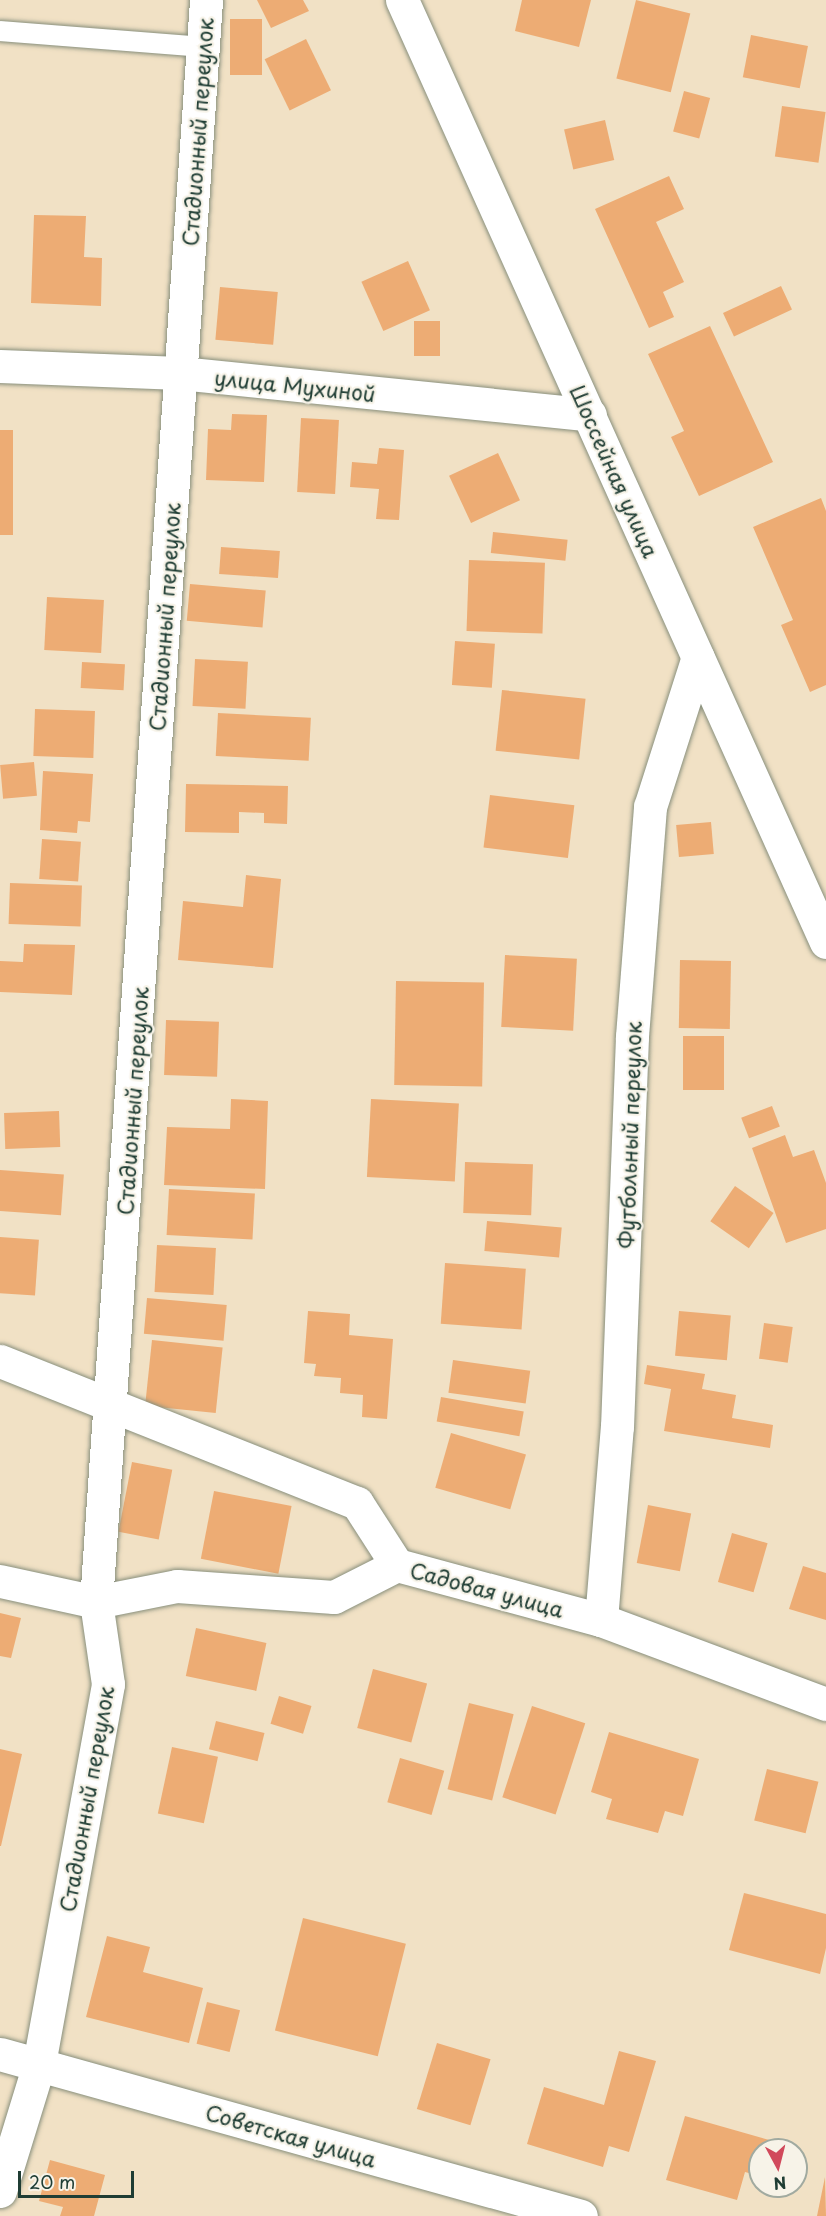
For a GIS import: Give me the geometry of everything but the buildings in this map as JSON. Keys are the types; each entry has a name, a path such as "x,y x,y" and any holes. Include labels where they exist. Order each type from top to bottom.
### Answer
{"street":[{"name":"Стадионный переулок","path":"0,2191 39,2064 108,1684 96,1602 112,1402 206,0"},
{"name":"Шоссейная улица","path":"402,0 826,942"},
{"name":"улица Мухиной","path":"0,366 180,373 590,415"},
{"name":"Футбольный переулок","path":"601,1620 617,1427 632,1036 650,807 698,657"},
{"path":"0,1361 112,1402 357,1503 397,1565"},
{"name":"Садовая улица","path":"0,1581 96,1602 177,1586 334,1597 397,1565 601,1620 826,1704"},
{"name":"Советская улица","path":"0,2054 581,2216"}],"lane":[{"path":"0,31 203,47"}]}
